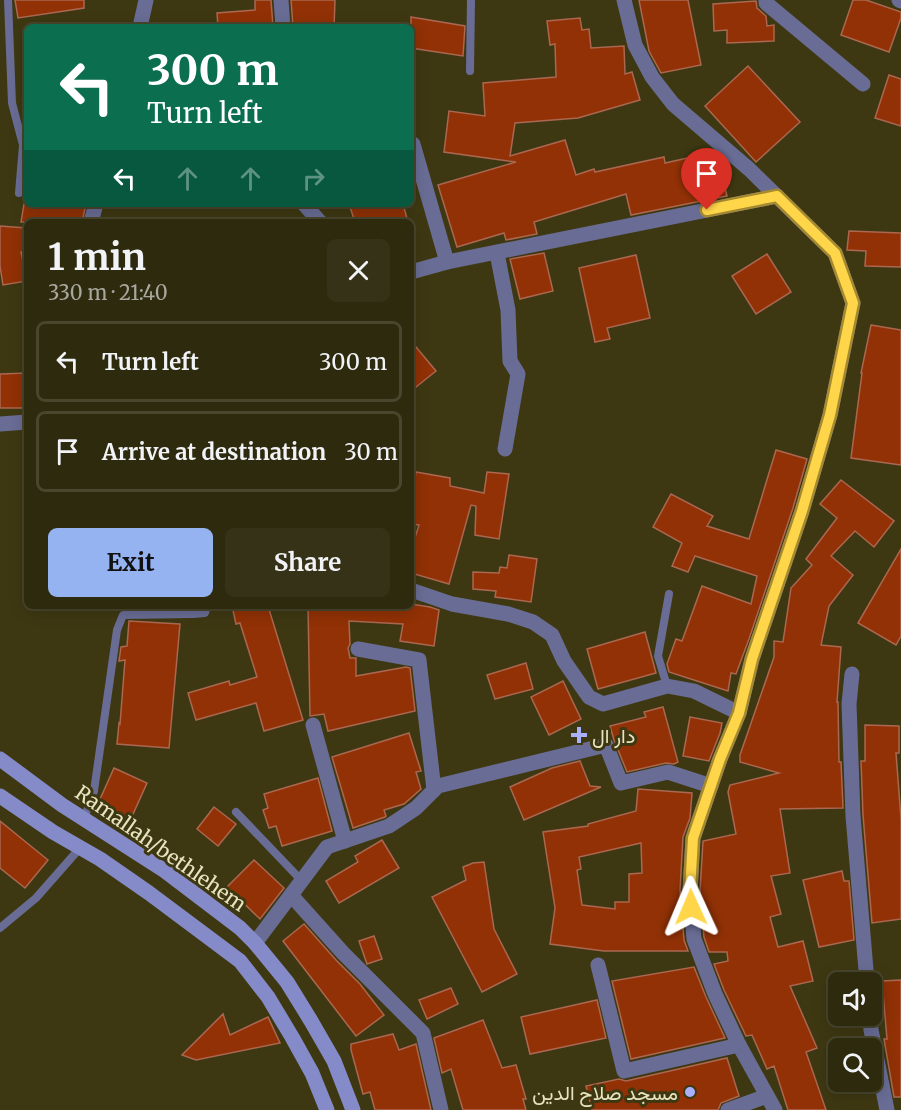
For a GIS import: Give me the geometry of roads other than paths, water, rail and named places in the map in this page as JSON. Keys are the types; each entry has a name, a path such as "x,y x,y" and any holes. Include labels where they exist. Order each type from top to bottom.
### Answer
{"main road":[{"name":"Ramallah/bethlehem","path":"0,759 84,819 165,872 240,928 287,982 334,1061 353,1110"},
{"path":"0,796 149,893 240,961 268,997 292,1036 312,1072 327,1110"}],"street":[{"path":"141,24 146,0"},
{"path":"281,0 283,24"},
{"path":"624,0 635,45 652,77 673,104 749,169 835,253 853,303 830,415 802,511 752,659 739,713 720,759 693,838 690,891 694,939 739,1045 775,1110"},
{"path":"766,0 766,3 863,84"},
{"path":"414,147 447,262"},
{"path":"414,271 447,262 777,196"},
{"path":"307,207 317,219"},
{"path":"497,253 508,310 510,361 518,374 505,449"},
{"path":"0,424 24,422"},
{"path":"414,591 452,604 508,614 533,622 552,635 564,661 589,697 603,704 667,686 694,691 739,713"},
{"path":"358,649 419,660 434,790"},
{"path":"852,674 849,704 853,816 866,972"},
{"path":"313,725 345,841"},
{"path":"255,943 327,847 389,826 416,808 438,786 606,745 621,783 668,772 711,786"},
{"path":"291,895 343,953 423,1033 441,1110"},
{"path":"598,965 624,1071 739,1045"},
{"path":"871,1026 887,1110"},
{"path":"728,1110 768,1096"}],"lane":[{"path":"8,0 12,103 23,145 19,193"},
{"path":"470,70 471,0"},
{"path":"667,686 658,656 669,594"},
{"path":"84,819 94,791 117,630 123,615 193,614 206,612 206,609"},
{"path":"236,812 302,881"},
{"path":"0,928 36,898 80,848"}],"place":[{"name":"دار ال","path":"579,735"},
{"name":"مسجد صلاح الدين","path":"690,1092"}]}
